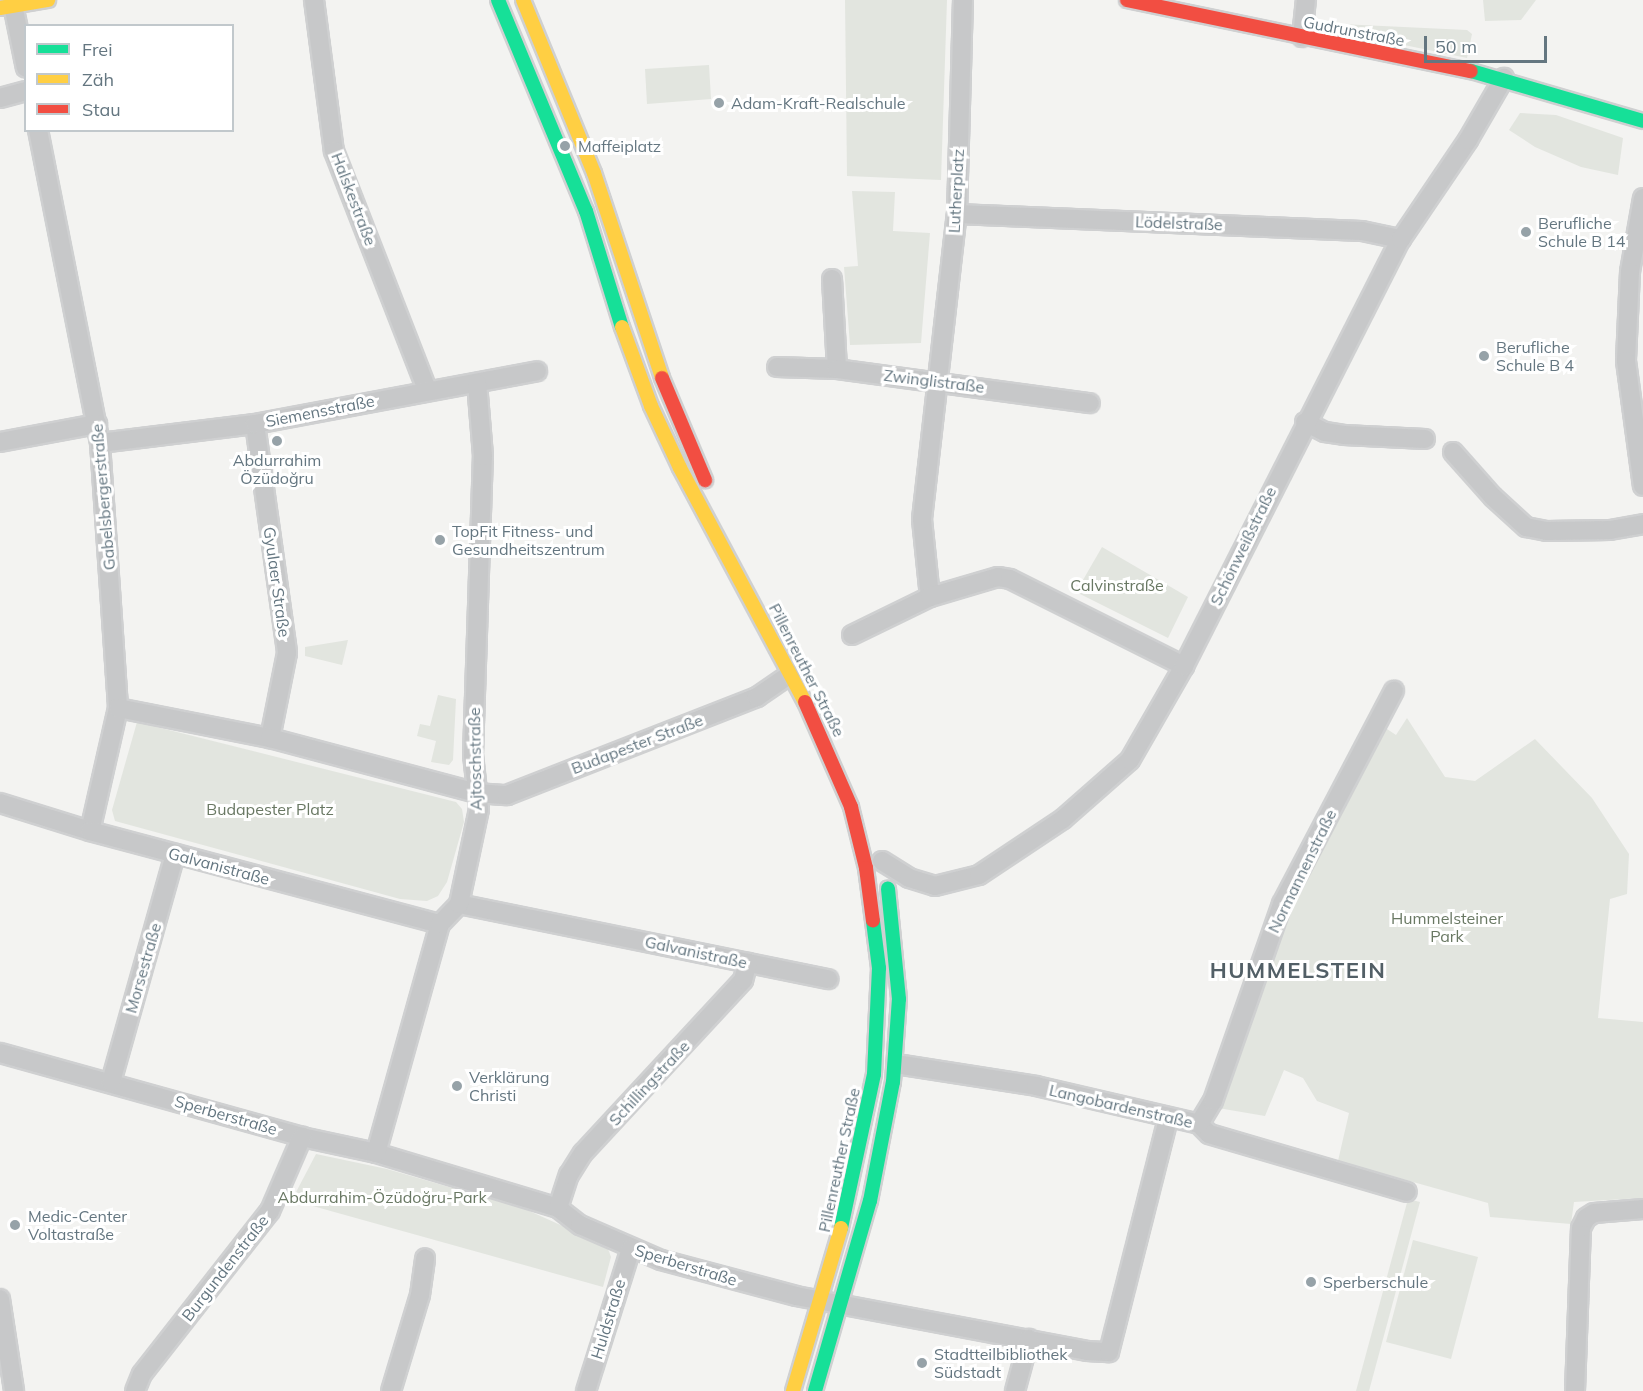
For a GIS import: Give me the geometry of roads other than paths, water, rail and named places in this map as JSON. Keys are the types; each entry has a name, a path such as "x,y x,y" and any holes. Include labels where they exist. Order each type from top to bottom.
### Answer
{"main road":[{"path":"8,5 48,0"},
{"name":"Pillenreuther Straße","path":"498,0 586,211 629,351 651,406 700,506 792,673 824,739 851,807 870,889 878,961 877,1043 869,1105 850,1194 793,1391"},
{"path":"523,0 594,173 669,396 711,494"},
{"name":"Gudrunstraße","path":"1127,0 1504,78 1643,121"},
{"path":"720,511 747,562"},
{"path":"815,1391 842,1303 878,1169 896,1064 897,957 880,852"}],"street":[{"name":"Halskestraße","path":"314,0 334,151 427,390"},
{"name":"Lutherplatz","path":"935,381 957,214 963,0"},
{"path":"1302,38 1306,0"},
{"path":"8,5 24,61"},
{"name":"Schönweißstraße","path":"880,852 909,878 934,886 979,875 1024,847 1130,760 1184,666 1305,422 1401,239 1468,140 1504,78"},
{"path":"0,98 24,92"},
{"name":"Gabelsbergerstraße","path":"38,132 100,443 118,708 90,831"},
{"path":"1643,198 1630,272 1626,361 1643,486"},
{"name":"Lödelstraße","path":"957,214 1362,231 1401,239"},
{"path":"832,279 837,369"},
{"name":"Zwinglistraße","path":"777,367 837,369 1090,403"},
{"name":"Siemensstraße","path":"100,443 255,424 537,371"},
{"path":"930,597 921,519 935,381"},
{"name":"Ajtoschstraße","path":"459,904 478,809 473,755 483,456 477,383"},
{"path":"1305,422 1334,434 1425,439"},
{"path":"0,442 97,424"},
{"name":"Gyulaer Straße","path":"255,424 287,653 270,738"},
{"path":"1453,452 1493,497 1526,526 1547,531 1610,530 1643,524"},
{"path":"852,635 930,597 987,577 1010,579 1184,666"},
{"name":"Budapester Straße","path":"476,793 507,795 757,697 792,673"},
{"name":"Normannenstraße","path":"1199,1124 1213,1101 1282,904 1394,691"},
{"path":"118,708 270,738 476,793"},
{"name":"Galvanistraße","path":"0,803 90,831 440,924"},
{"name":"Morsestraße","path":"111,1082 175,854"},
{"path":"376,1153 440,924 459,904"},
{"name":"Galvanistraße","path":"459,904 828,979"},
{"name":"Schillingstraße","path":"558,1208 569,1175 583,1153 743,980 748,963"},
{"name":"Sperberstraße","path":"0,1053 111,1082 302,1137 376,1153 558,1208 580,1225 661,1260 820,1299 1109,1352 1168,1118"},
{"name":"Langobardenstraße","path":"896,1064 1036,1086 1199,1124 1209,1134 1407,1192"},
{"name":"Burgundenstraße","path":"135,1391 142,1374 270,1211 302,1137"},
{"path":"1575,1391 1581,1228 1586,1218 1594,1213 1643,1209"},
{"name":"Huldstraße","path":"586,1391 631,1248"},
{"path":"391,1391 420,1295 425,1257"},
{"path":"0,1299 8,1387"},
{"path":"1015,1391 1029,1339"}],"place":[{"name":"Adam-Kraft-Realschule","path":"719,103"},
{"name":"Maffeiplatz","path":"565,146"},
{"name":"Berufliche Schule B 14","path":"1526,232"},
{"name":"Berufliche Schule B 4","path":"1484,356"},
{"name":"Abdurrahim Özüdoğru","path":"277,441"},
{"name":"TopFit Fitness- und Gesundheitszentrum","path":"440,540"},
{"name":"Verklärung Christi","path":"457,1086"},
{"name":"Medic-Center Voltastraße","path":"15,1225"},
{"name":"Sperberschule","path":"1311,1282"},
{"name":"Stadtteilbibliothek Südstadt","path":"922,1363"}],"district":[{"name":"HUMMELSTEIN","path":"1298,971"}],"park label":[{"name":"Calvinstraße","path":"1117,585"},
{"name":"Budapester Platz","path":"270,809"},
{"name":"Hummelsteiner Park","path":"1447,927"},
{"name":"Abdurrahim-Özüdoğru-Park","path":"382,1197"}]}
